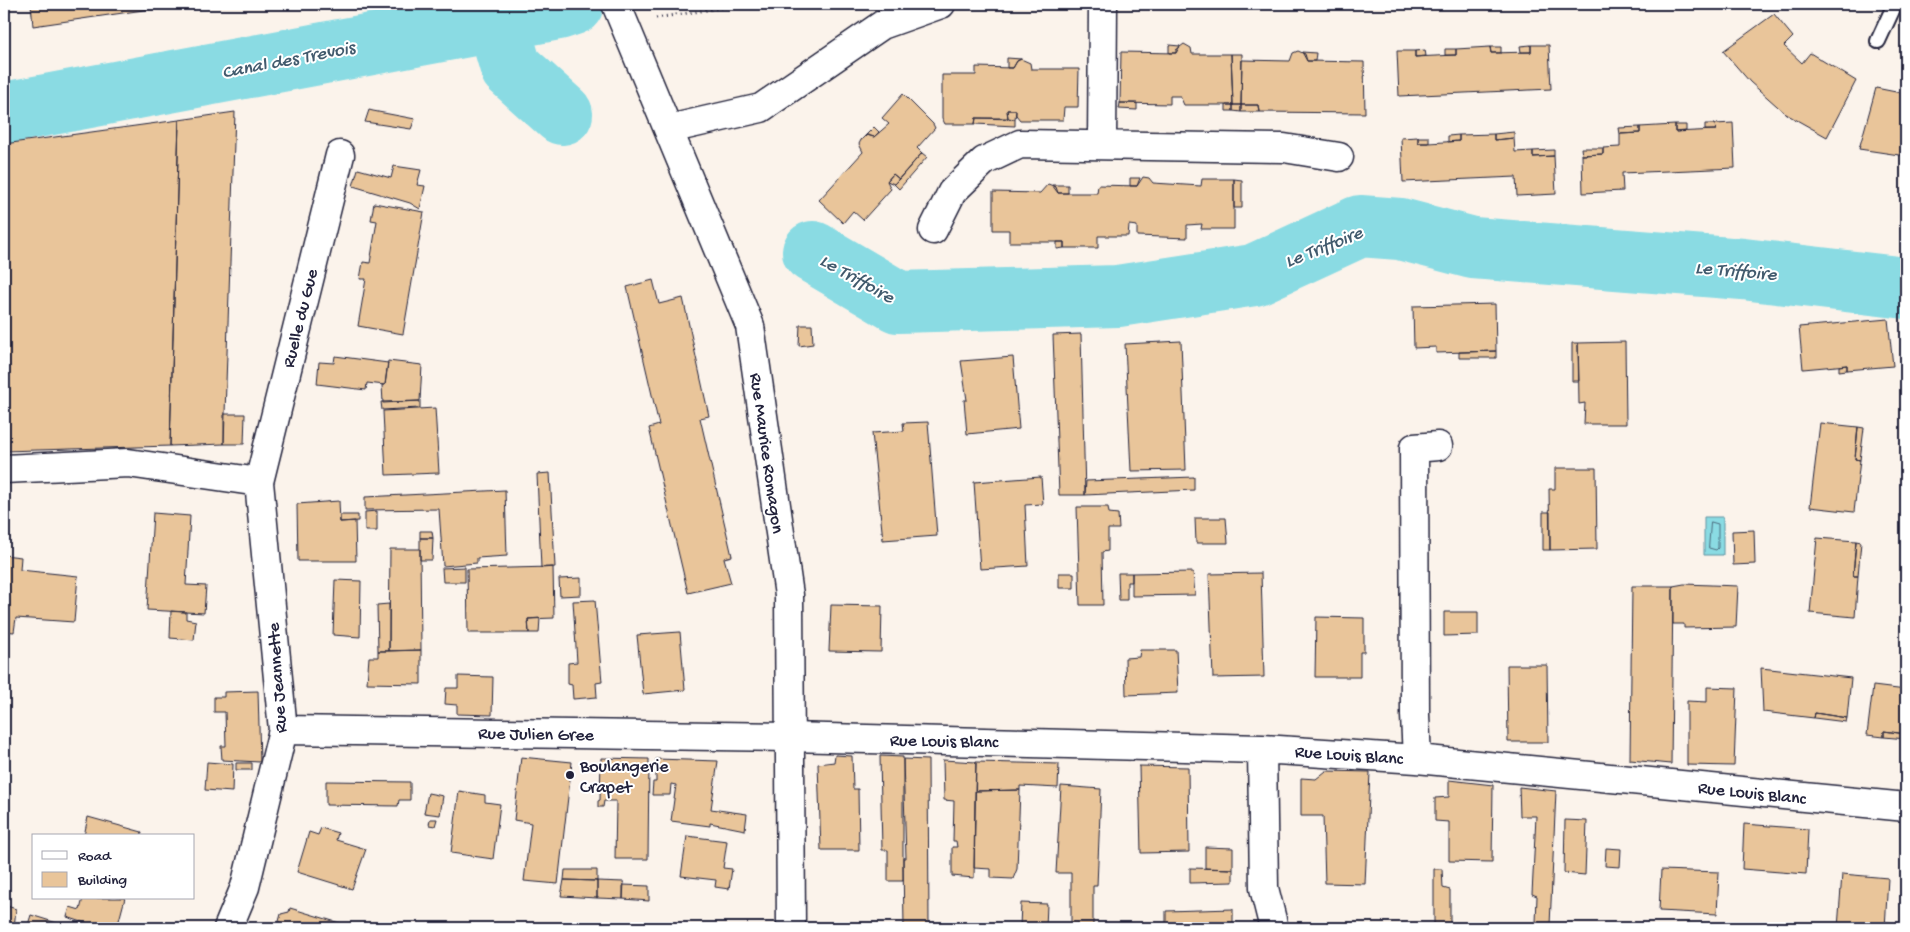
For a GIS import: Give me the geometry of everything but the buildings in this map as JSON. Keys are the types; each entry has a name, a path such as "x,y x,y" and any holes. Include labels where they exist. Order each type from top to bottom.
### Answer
{"street":[{"path":"669,129 761,108 882,25 941,4"},
{"path":"1102,145 1103,4"},
{"name":"Rue Maurice Romagon","path":"630,16 669,129 750,326 789,595 791,928"},
{"path":"933,230 952,192 984,161 1020,144 1284,148 1339,157"},
{"name":"Ruelle du Gue","path":"258,482 340,155"},
{"path":"1417,758 1415,715 1414,448 1438,446"},
{"path":"4,469 128,463 258,482"},
{"name":"Rue Jeannette","path":"228,928 245,887 283,730 258,482"},
{"name":"Rue Julien Gree","path":"283,730 789,736"},
{"name":"Rue Louis Blanc","path":"789,736 1262,748 1417,758 1906,807"},
{"path":"1262,748 1264,888 1274,928"}],"lane":[{"path":"1878,41 1895,4"}],"path":[{"path":"630,16 746,4"}],"water":[{"path":"1704,517 1723,517 1723,555 1704,555"}],"waterway":[{"name":"Canal des Trevois","path":"4,113 558,9 573,4"},
{"name":"Le Triffoire","path":"497,20 511,68 562,114"},
{"name":"Le Triffoire","path":"813,252 898,302 1118,296 1254,275 1360,226 1400,229 1473,248 1743,269 1906,288"}],"place":[{"name":"Boulangerie Crapet","path":"570,775"}]}
